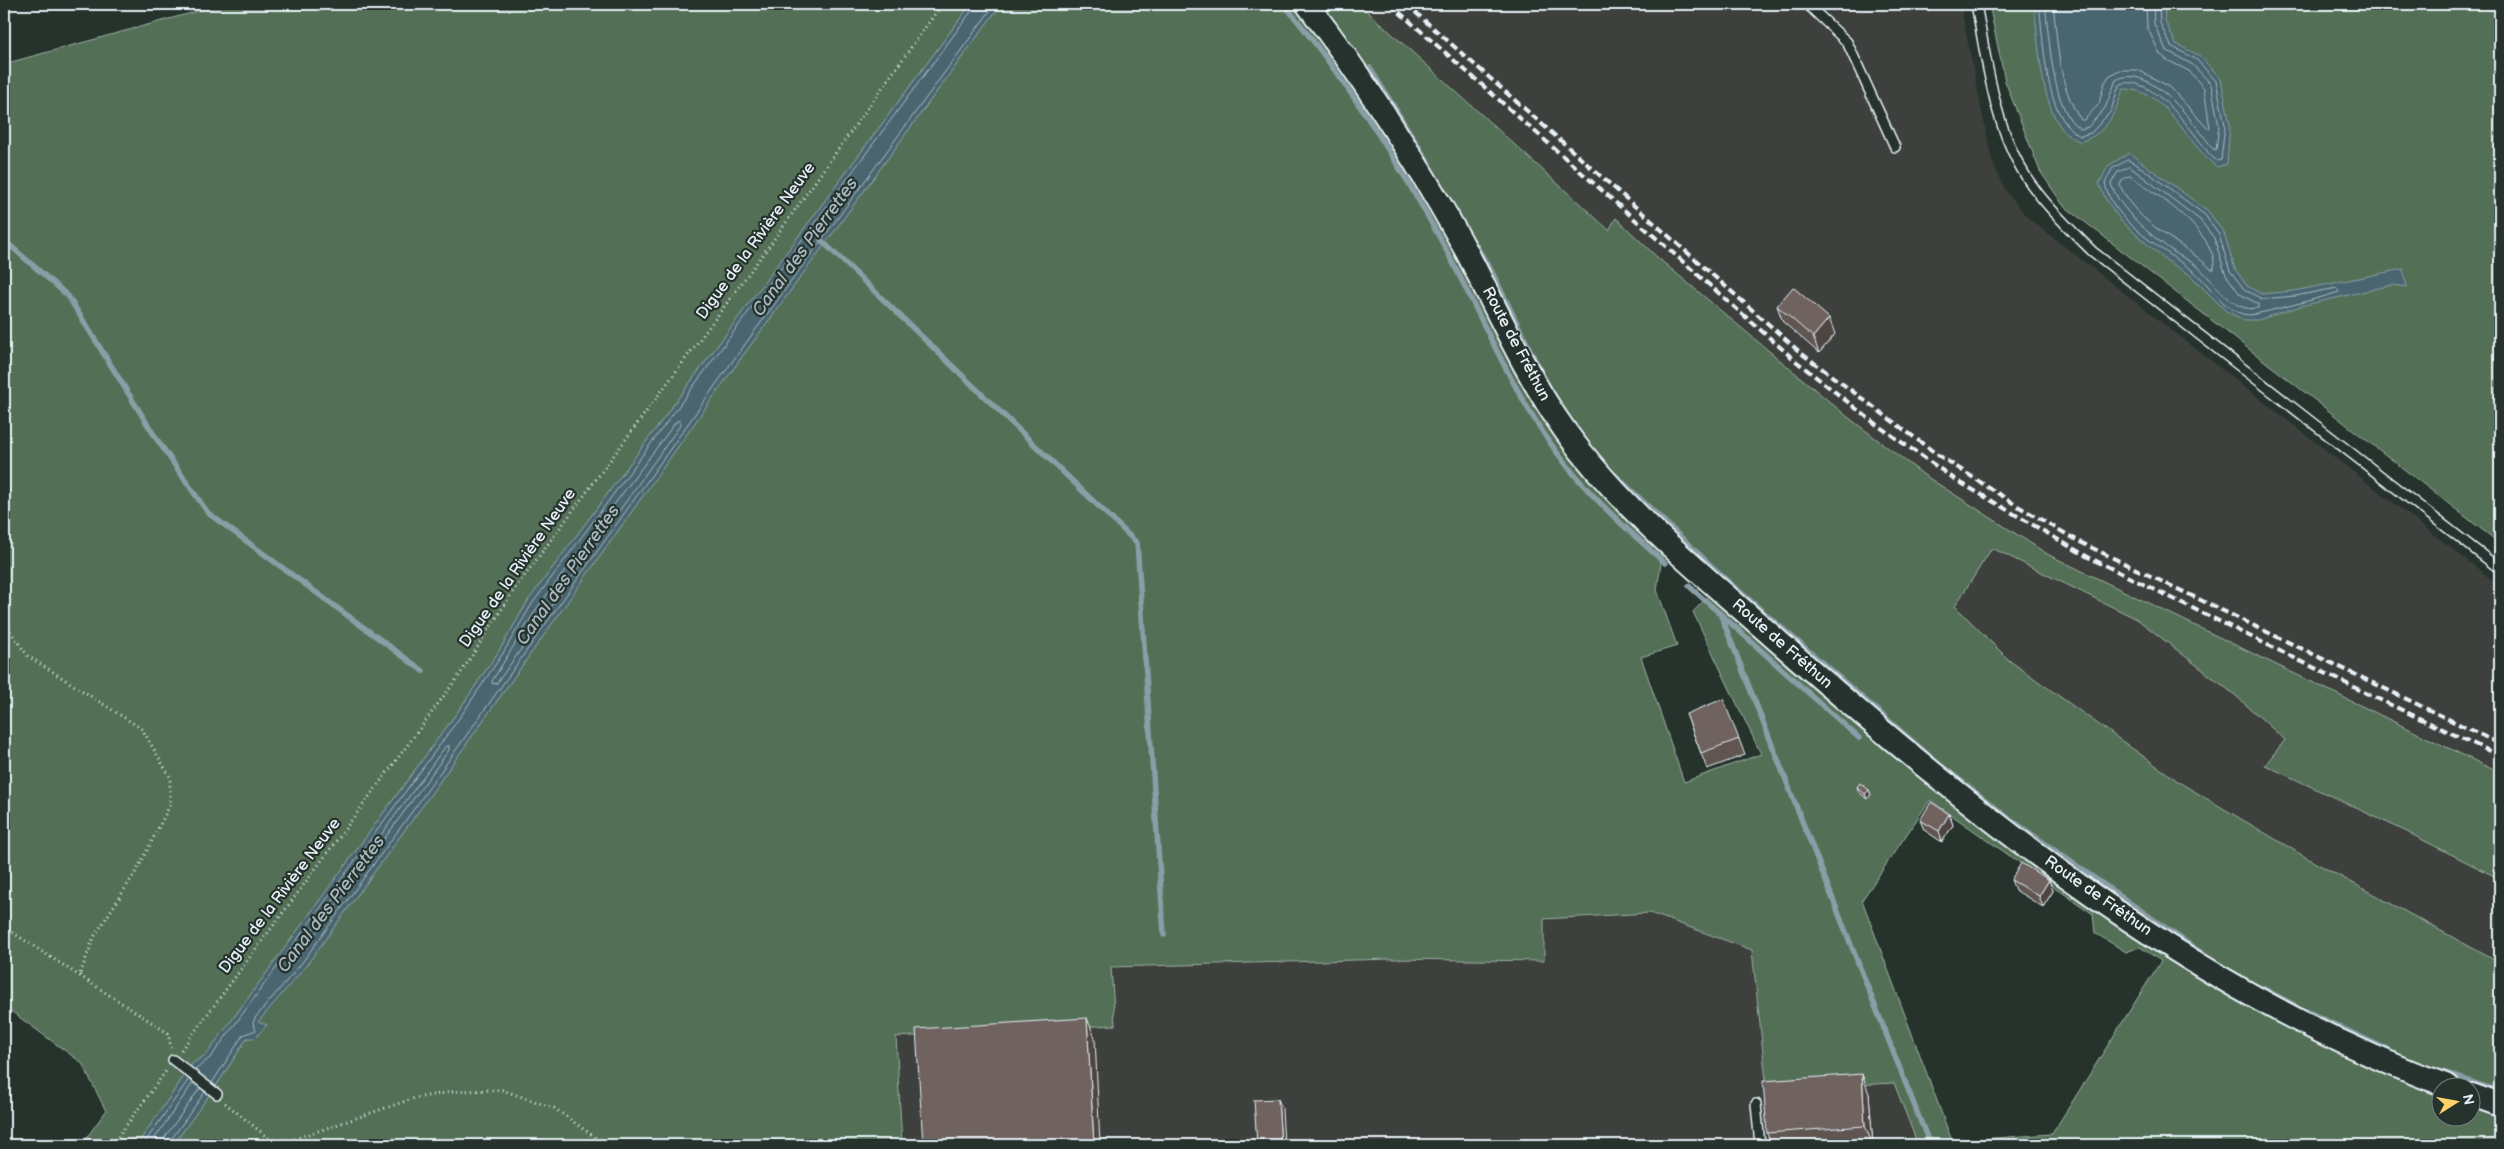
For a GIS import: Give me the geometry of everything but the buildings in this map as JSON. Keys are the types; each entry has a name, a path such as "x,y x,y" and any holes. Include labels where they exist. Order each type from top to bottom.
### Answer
{"street":[{"name":"Route de Fréthun","path":"1307,4 1349,59 1439,202 1538,389 1564,429 1590,463 1615,491 1680,554 1945,784 2010,835 2128,918 2220,977 2286,1013 2387,1062 2432,1080"},
{"path":"2482,1099 2500,1105"}],"lane":[{"path":"1807,4 1847,42 1895,147"},
{"path":"1976,4 1995,100 2011,147 2036,191 2058,216 2092,250 2500,569"},
{"path":"173,1060 216,1094"},
{"path":"1756,1104 1760,1145"}],"path":[{"name":"Digue de la Rivière Neuve","path":"112,1145 461,673 514,590 772,242 942,4"},
{"path":"4,623 28,656 82,688 142,728 170,777 170,805 137,870 94,936 79,977"},
{"path":"4,927 168,1033 173,1060"},
{"path":"216,1094 276,1145 414,1098 458,1091 502,1090 554,1108 606,1145"}],"shaded area":[{"path":"1359,4 1960,4 1992,161 2006,191 2028,218 2500,586 2500,1070 2314,862 2182,784 2010,661 1955,606 1991,548 1650,266"},
{"path":"1650,913 1752,950 1767,1090 1894,1082 1918,1145 902,1145 895,1037 1114,1025 1110,967 1391,959 1543,961 1544,919"}],"green space":[{"path":"224,4 971,4 528,601 499,651 459,710 207,1054 193,1063 137,1145 81,1145 106,1111 82,1063 4,1006 4,64"},
{"path":"1001,4 1359,4 1609,230 1616,218 1658,258 1849,418 1924,475 2049,555 2500,773 2500,879 2407,832 2265,765 2285,740 2235,695 2137,619 1992,548 1955,606 2010,661 2182,784 2314,862 2500,963 2500,1145 1918,1145 1894,1083 1767,1090 1752,950 1650,913 1544,919 1544,961 1391,959 1111,967 1115,1025 896,1037 902,1145 173,1145 218,1083 247,1038 267,1025 257,1022 305,967 423,805 736,365","holes":["1663,550 1709,595 1693,612 1761,754 1684,782 1641,657 1677,646 1657,590","1930,800 2093,914 2095,933 2126,952 2140,947 2161,961 2052,1134 1952,1141 1862,900"]},
{"path":"1989,4 2500,4 2500,541 2498,542 2063,205 2040,171 2005,81"}],"water":[{"name":"Canal des Pierrettes","path":"971,4 1001,4 736,365 423,805 305,967 258,1022 267,1025 255,1038 247,1038 218,1083 173,1145 137,1145 193,1063 207,1054 459,710 499,651 528,601"},
{"path":"2034,4 2164,4 2165,21 2176,44 2200,56 2221,79 2230,125 2227,164 2217,167 2195,145 2164,107 2152,97 2138,91 2123,89 2117,107 2109,122 2089,138 2080,142 2066,134 2057,121 2045,90"},
{"path":"2129,153 2208,211 2224,233 2235,269 2247,286 2261,294 2294,291 2403,269 2407,287 2392,285 2301,306 2258,320 2244,320 2226,311 2190,275 2164,259 2121,221 2106,199 2099,184 2108,166"}],"waterway":[{"path":"1284,4 1348,89 1406,178 1441,240 1515,385 1549,441 1568,467 1602,505 1665,563"},
{"path":"1370,68 1429,164"},
{"path":"4,240 68,296 156,438 208,513 423,671"},
{"name":"Canal des Pierrettes","path":"821,240 1137,543 1164,935"},
{"path":"1473,241 1492,272 1540,370"},
{"path":"1615,475 1723,577 1940,765 2007,817 2200,952"},
{"path":"1689,586 1859,738"},
{"path":"1720,613 1930,1145"},
{"path":"2262,988 2294,1005"},
{"path":"2306,1011 2388,1050"},
{"path":"2443,1072 2500,1092"}],"railway":[{"path":"1390,4 1797,362 1877,425 1956,480 2088,557 2372,696 2500,756"},
{"path":"1406,4 1801,353 1938,455 2016,505 2082,543 2500,744"}]}
